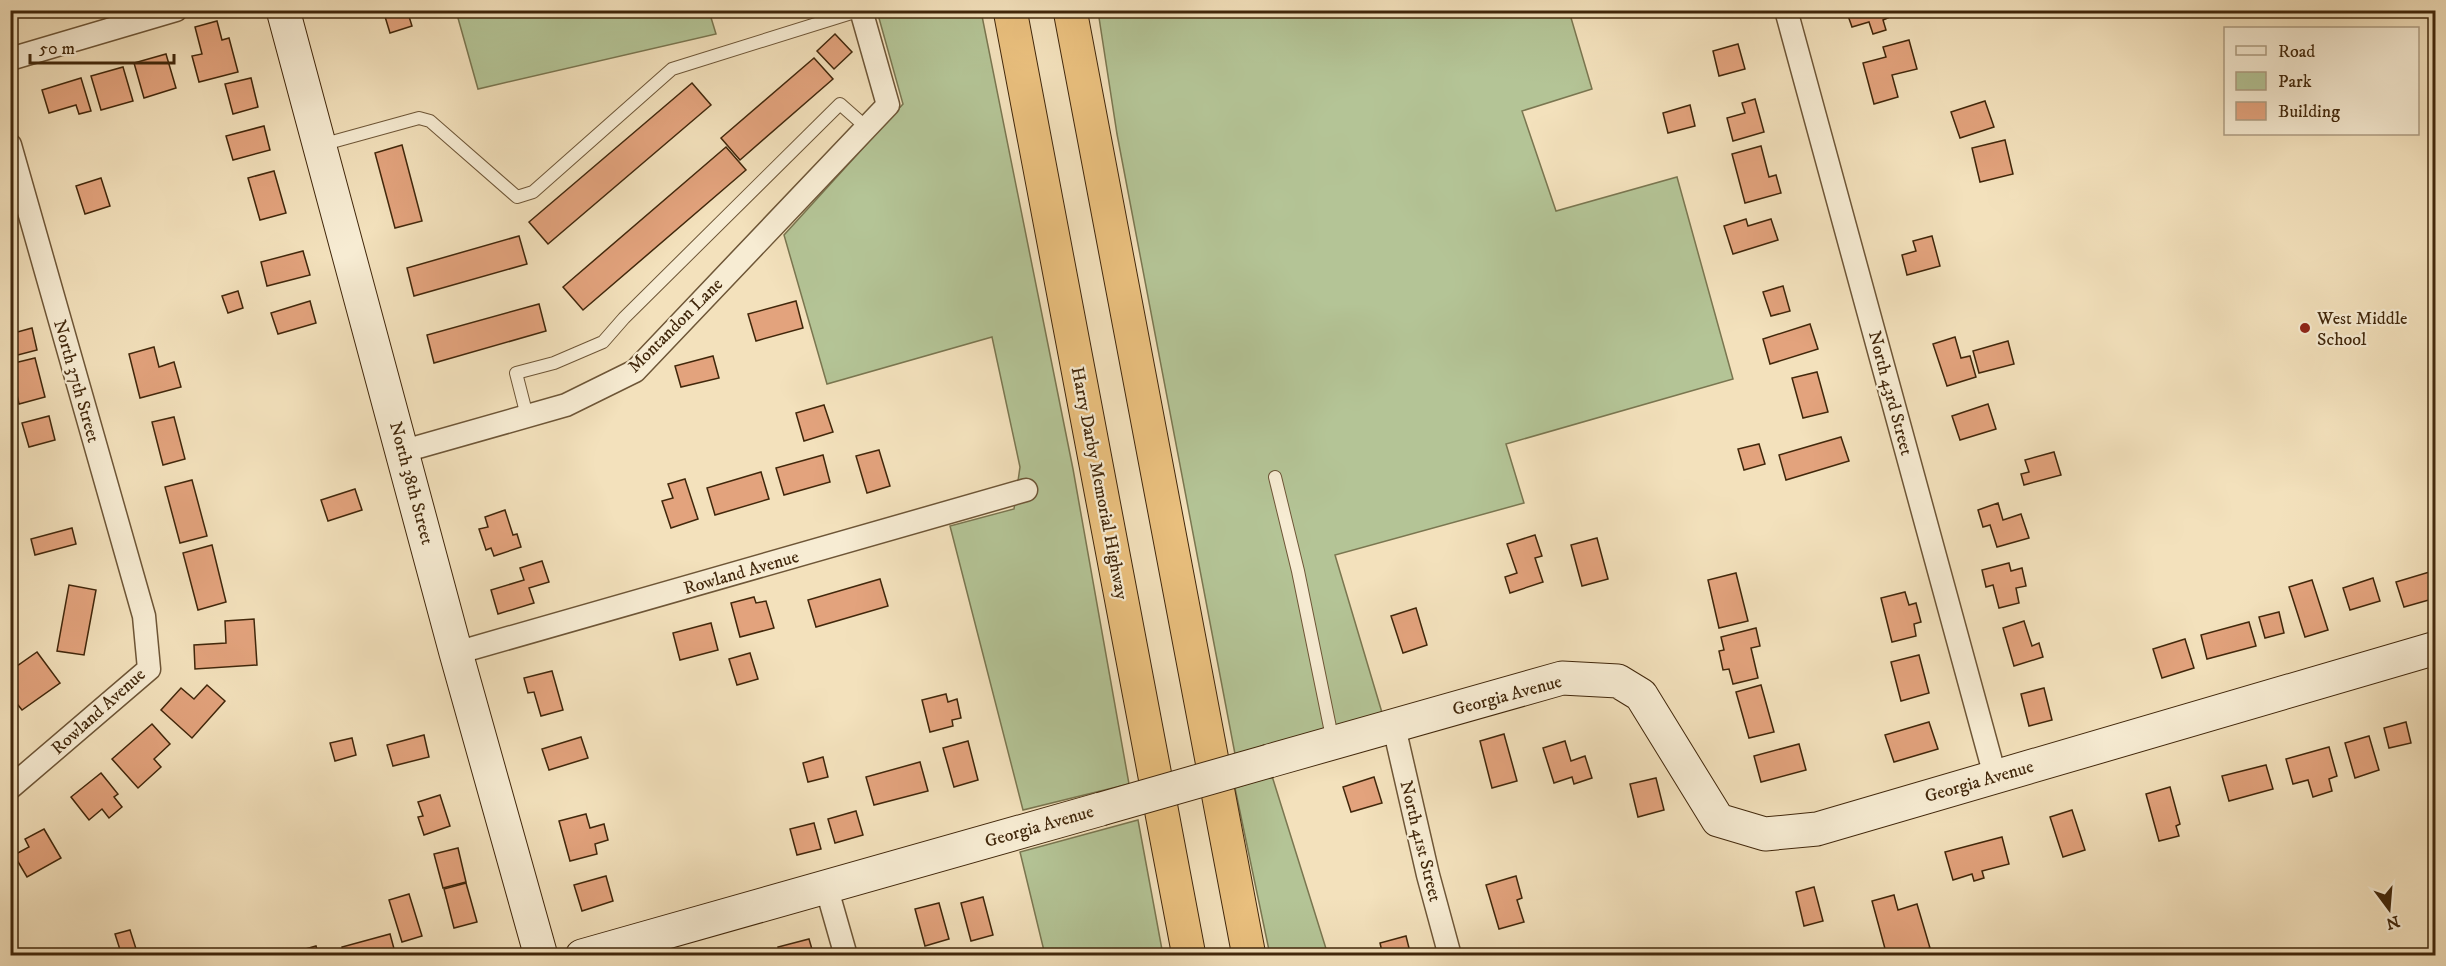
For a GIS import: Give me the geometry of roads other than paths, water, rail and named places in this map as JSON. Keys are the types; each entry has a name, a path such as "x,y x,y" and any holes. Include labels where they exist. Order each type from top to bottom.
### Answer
{"highway":[{"name":"Harry Darby Memorial Highway","path":"1010,10 1190,956"},
{"path":"1070,10 1249,956"}],"street":[{"path":"10,59 144,15 176,10"},
{"name":"North 38th Street","path":"283,10 404,451 456,653 541,956"},
{"name":"Montandon Lane","path":"404,451 567,405 635,370 888,105 861,10"},
{"name":"North 43rd Street","path":"1786,10 1995,776"},
{"name":"North 37th Street","path":"10,146 144,616"},
{"name":"Rowland Avenue","path":"456,653 1026,490"},
{"name":"Rowland Avenue","path":"10,788 149,669 144,616"},
{"name":"Georgia Avenue","path":"582,956 1562,678 1618,681 1641,695 1718,820 1765,834 1817,829 2436,648"},
{"name":"North 41st Street","path":"1394,727 1428,875 1450,956"},
{"path":"826,886 846,956"}],"lane":[{"path":"320,146 419,118 430,121 517,196 533,192 672,69 861,10"},
{"path":"527,416 516,373 554,363 603,342 624,318 840,104 866,127"},
{"path":"1275,477 1298,571 1333,743"}],"place":[{"name":"West Middle School","path":"2305,328"}]}
